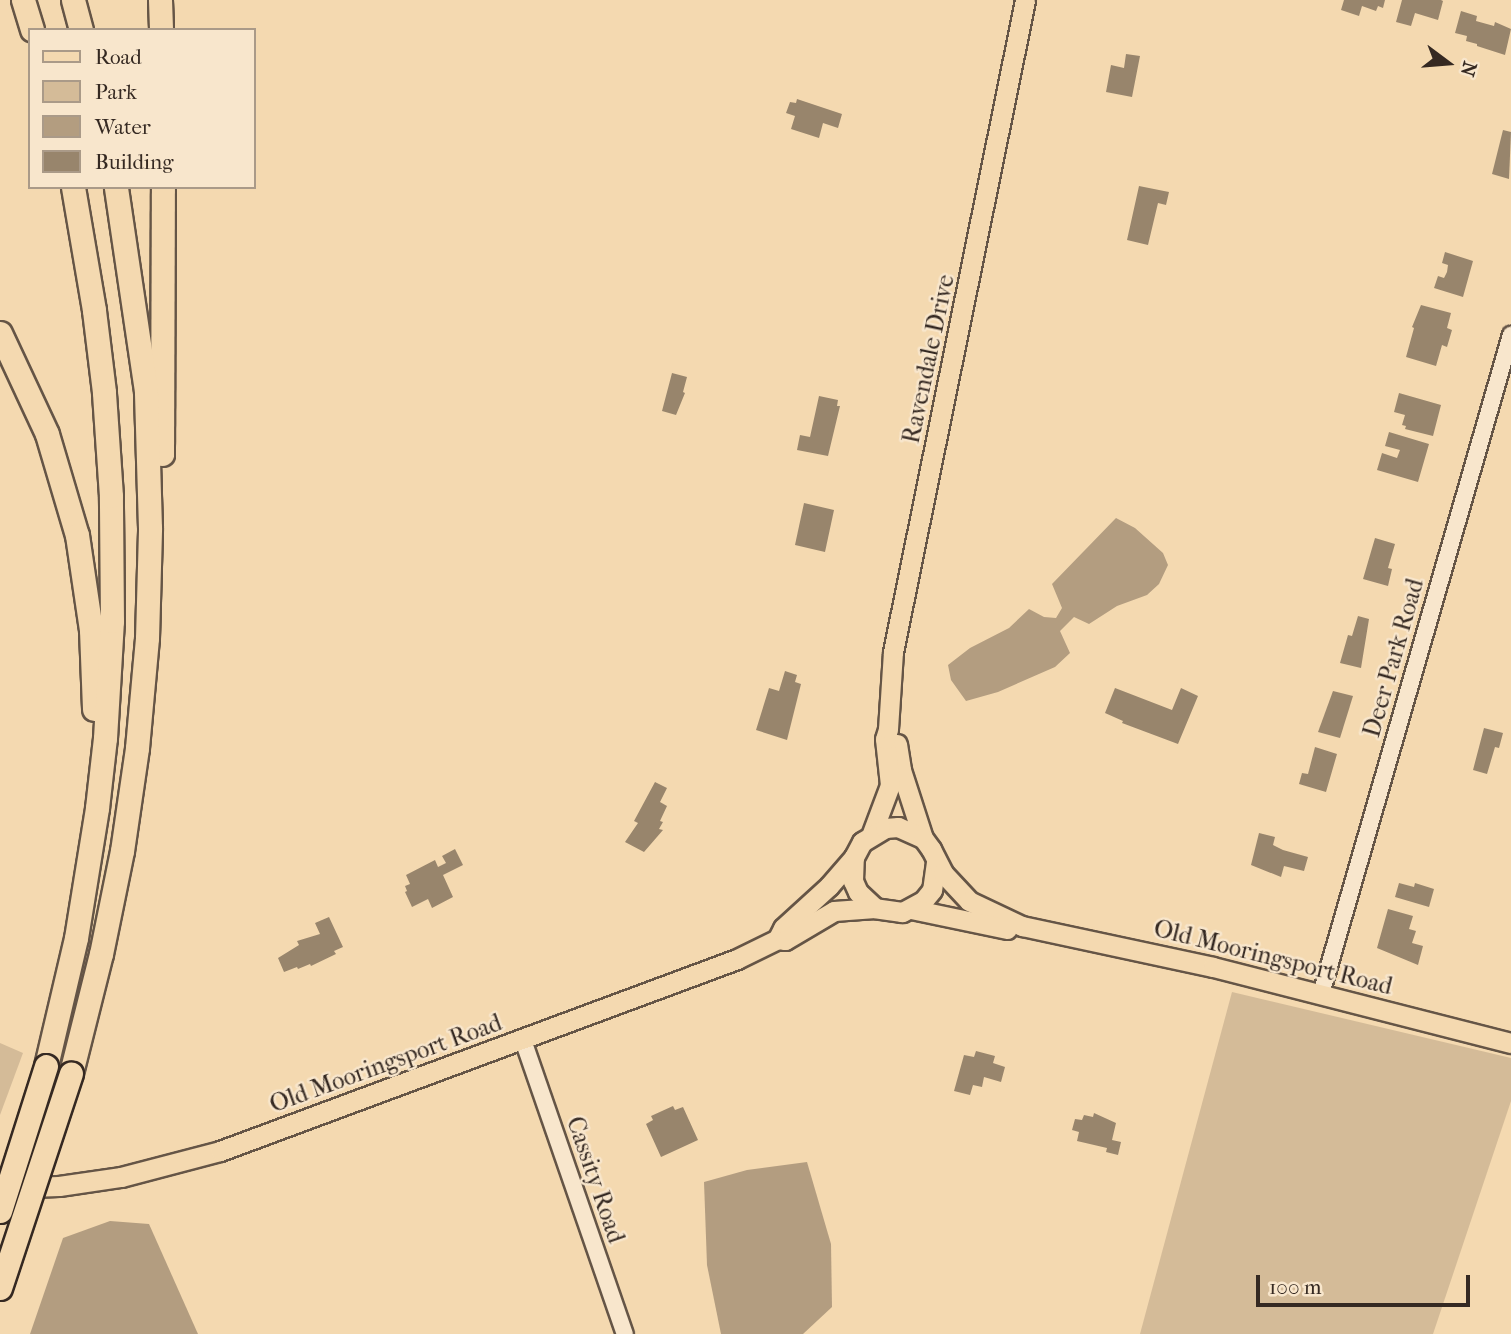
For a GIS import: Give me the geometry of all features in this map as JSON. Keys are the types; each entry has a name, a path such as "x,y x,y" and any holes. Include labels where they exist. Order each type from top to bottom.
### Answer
{"highway":[{"path":"23,0 31,28"},
{"path":"73,0 80,28"},
{"path":"160,0 161,28"},
{"path":"0,1211 46,1066 85,883 106,727 113,561 104,392 94,310 73,189"},
{"path":"116,189 146,391 150,528 147,638"},
{"path":"0,1288 71,1073 101,954 122,851 137,748 163,440 163,189"},
{"path":"0,332 47,433 64,484 84,573 94,687 85,883"}],"main road":[{"name":"Ravendale Drive","path":"872,833 890,785 884,739 888,729 893,652 1025,0"},
{"name":"Ravendale Drive","path":"888,729 896,736 901,770 923,838"},
{"path":"872,833 898,827 923,838"},
{"name":"Old Mooringsport Road","path":"778,939 783,928 829,886 872,833"},
{"name":"Old Mooringsport Road","path":"923,838 936,862 968,901 1022,926 1213,967 1511,1043"},
{"path":"853,857 852,869 858,892 875,908"},
{"path":"911,909 932,890 936,862"},
{"name":"Old Mooringsport Road","path":"0,1188 59,1186 121,1177 220,1151 737,959 778,939 785,940 834,911 875,908 893,912 911,909 1012,930 1022,926"}],"street":[{"name":"Deer Park Road","path":"1321,994 1511,335"},
{"name":"Cassity Road","path":"523,1040 625,1334"}],"green space":[{"path":"1232,992 1511,1058 1511,1101 1433,1334 1140,1334"},
{"path":"0,1043 23,1053 0,1115"}],"water":[{"path":"1116,518 1135,528 1163,553 1168,565 1159,584 1147,595 1117,606 1089,624 1074,617 1060,631 1070,653 1055,667 998,692 966,701 951,680 948,665 970,648 1009,628 1029,609 1044,617 1056,618 1062,608 1052,584"},
{"path":"807,1162 831,1244 832,1307 803,1334 721,1334 707,1265 704,1182 747,1170"},
{"path":"110,1221 149,1224 198,1334 30,1334 63,1238"}],"building":[{"path":"1344,0 1385,0 1383,8 1378,6 1376,11 1362,6 1359,16 1341,10"},
{"path":"1402,0 1443,1 1438,20 1415,13 1411,26 1396,22"},
{"path":"1461,11 1477,16 1476,21 1494,26 1495,22 1511,29 1505,55 1477,46 1466,41 1467,36 1455,33"},
{"path":"1126,54 1140,56 1132,97 1106,92 1111,65 1124,68"},
{"path":"797,99 842,114 838,128 823,123 819,138 791,129 795,116 786,113 790,102 796,103"},
{"path":"1503,130 1511,132 1509,179 1492,174"},
{"path":"1139,186 1169,192 1166,205 1158,203 1148,245 1127,240"},
{"path":"1445,252 1473,261 1463,297 1434,288 1438,276 1444,278 1447,272 1448,265 1442,263"},
{"path":"1421,305 1451,313 1447,328 1452,330 1447,347 1442,345 1436,366 1406,357 1414,328 1412,327"},
{"path":"672,373 687,377 683,392 685,393 676,415 662,411"},
{"path":"1399,393 1441,405 1433,436 1405,429 1406,426 1402,425 1405,415 1394,412"},
{"path":"819,396 838,400 837,406 840,406 828,456 797,450 800,435 810,437"},
{"path":"1389,432 1429,444 1418,482 1377,470 1382,453 1397,458 1400,450 1385,446"},
{"path":"804,503 834,510 825,552 795,545"},
{"path":"1375,538 1395,544 1388,568 1392,569 1388,586 1363,579"},
{"path":"1358,616 1369,619 1361,668 1340,663 1348,635 1352,636"},
{"path":"785,671 797,675 795,682 801,684 787,740 756,730 769,688 779,691"},
{"path":"1115,688 1172,710 1181,688 1198,696 1178,744 1122,723 1123,721 1105,713"},
{"path":"1333,691 1353,696 1340,738 1318,732"},
{"path":"1484,728 1503,733 1499,748 1495,747 1487,774 1473,770"},
{"path":"1315,747 1337,754 1326,792 1299,784 1302,773 1308,774"},
{"path":"655,782 667,788 660,802 667,806 660,821 663,822 659,829 663,830 644,852 625,842 638,823 634,821"},
{"path":"1259,833 1275,837 1273,845 1283,850 1308,857 1304,871 1284,866 1281,877 1251,865"},
{"path":"455,849 463,865 443,875 453,897 432,908 428,899 412,907 405,892 405,886 410,884 406,875 435,860 438,867 446,863 442,856"},
{"path":"1399,883 1414,887 1415,883 1434,889 1429,907 1395,897"},
{"path":"1388,909 1413,916 1409,929 1416,931 1412,943 1423,946 1418,965 1377,948"},
{"path":"329,917 343,947 334,951 336,954 311,966 310,964 284,972 278,958 299,945 297,941 320,934 315,923"},
{"path":"976,1051 995,1056 993,1063 1005,1067 1001,1082 984,1077 982,1087 973,1085 970,1095 954,1091 964,1055 974,1057"},
{"path":"673,1106 675,1110 683,1107 698,1140 661,1157 646,1124 653,1120 651,1116"},
{"path":"1094,1113 1116,1123 1112,1140 1121,1142 1118,1155 1106,1152 1107,1148 1077,1141 1079,1132 1072,1130 1075,1119 1082,1120 1084,1115 1093,1117"}]}
